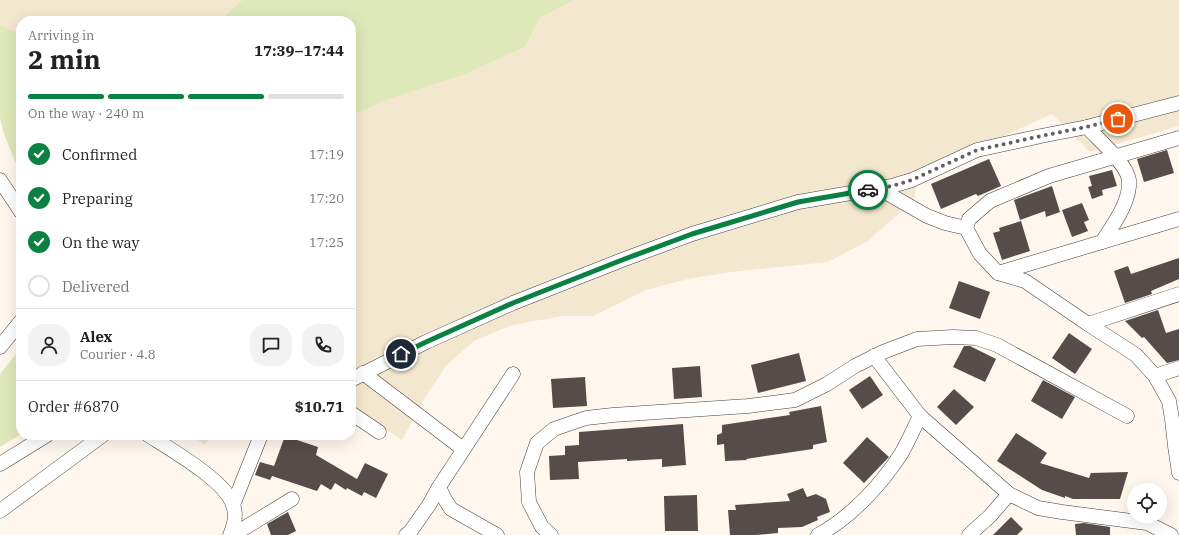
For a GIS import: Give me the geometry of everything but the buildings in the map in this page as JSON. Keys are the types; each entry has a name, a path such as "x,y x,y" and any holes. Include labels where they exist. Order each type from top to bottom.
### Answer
{"street":[{"path":"463,449 357,377 426,342 513,303 692,234 798,202 878,188 912,180 977,150 1086,127 1179,103"},
{"path":"1086,127 1116,156 1129,178 1129,190 1120,213 1102,242"},
{"path":"1179,138 1049,176 990,201 969,219 966,228 980,254 998,273 1025,280 1136,355 1156,376 1168,402 1172,419 1179,473"},
{"path":"0,180 16,204"},
{"path":"878,188 927,216 945,223 966,228"},
{"path":"998,273 1179,219"},
{"path":"1088,324 1179,294"},
{"path":"0,347 16,327"},
{"path":"551,535 542,527 529,502 527,472 537,444 554,429 586,418 599,416 748,406 795,400 827,384 874,356 917,339 953,337 976,338 997,345 1127,416"},
{"path":"874,356 920,416 1010,494 1038,508 1147,523 1171,535"},
{"path":"1156,376 1179,368"},
{"path":"406,535 410,532 429,506 463,449 513,374"},
{"path":"356,416 379,432"},
{"path":"818,535 848,515 876,487 901,454 920,416"},
{"path":"0,464 39,440"},
{"path":"0,511 96,440"},
{"path":"155,440 215,481 226,493 233,505 235,522 230,535"},
{"path":"233,505 259,440"},
{"path":"439,487 451,509 497,535"},
{"path":"968,535 990,516 1010,494"},
{"path":"233,535 292,499"}],"shaded area":[{"path":"0,0 242,0 224,16 16,16 16,32 0,25"},
{"path":"574,0 1179,0 1179,126 1090,152 1052,114 918,175 914,200 868,241 828,262 731,272 688,279 646,290 593,316 563,316 512,325 474,341 446,366 426,396 402,440 356,410 356,114 389,99 463,75 525,47 540,18"},
{"path":"198,440 208,440 205,445"}],"green space":[{"path":"242,0 574,0 540,18 525,47 463,75 389,99 356,114 356,16 224,16"},
{"path":"0,25 16,32 16,164 4,134 0,118"},
{"path":"16,354 16,437 0,447 0,374"}],"way so far":[{"path":"868,190 892,186 912,180 977,150 1118,119"}],"route":[{"path":"401,354 513,303 692,234 798,202 868,190"}]}
